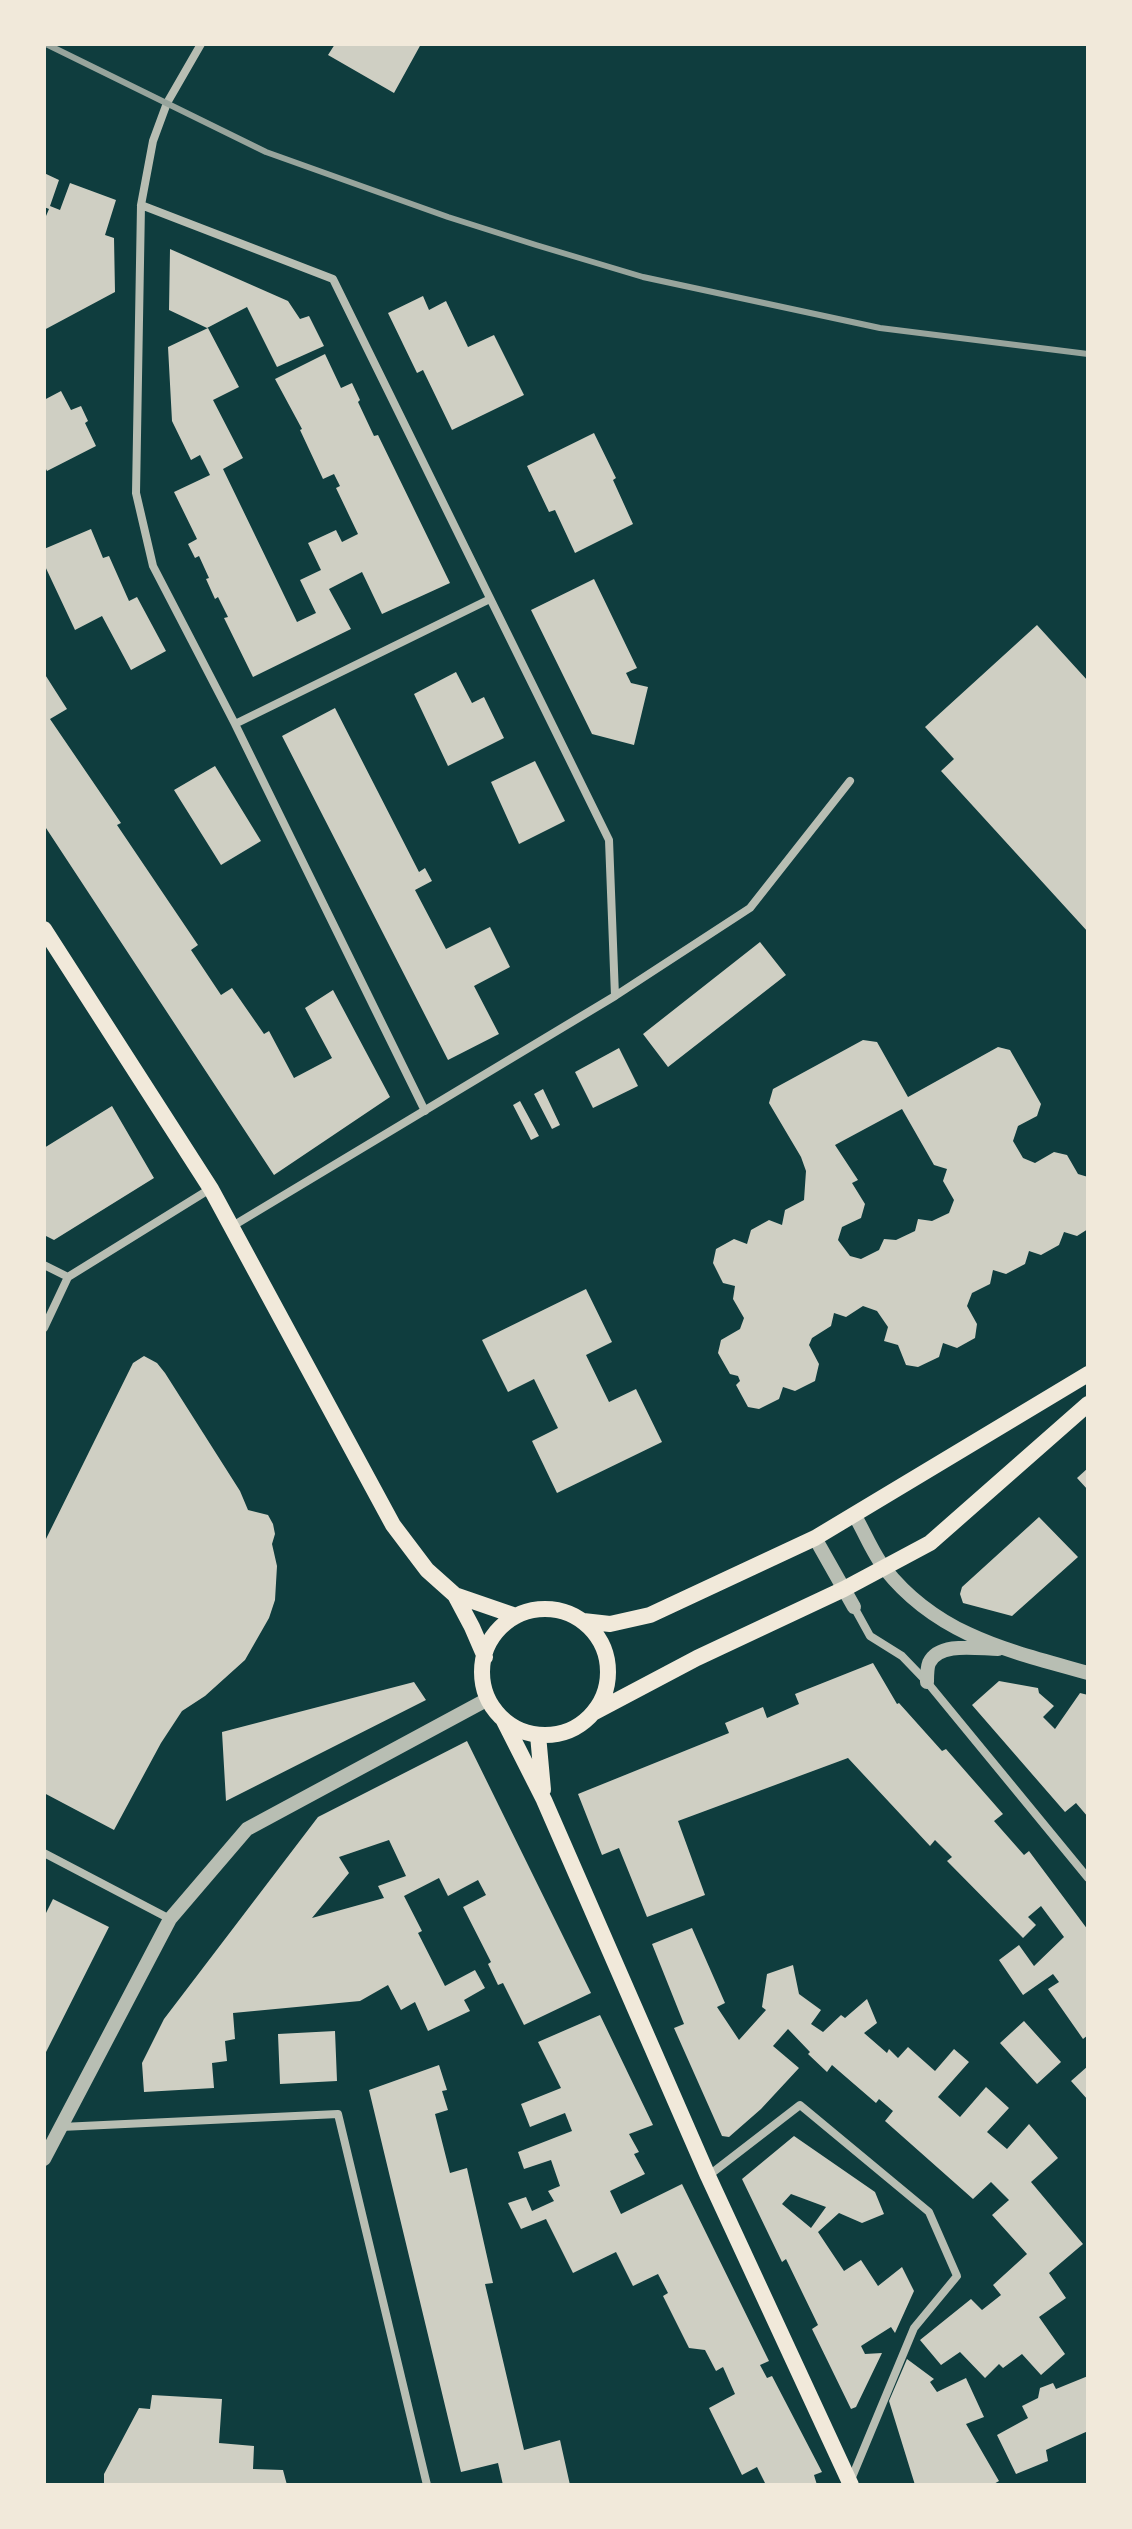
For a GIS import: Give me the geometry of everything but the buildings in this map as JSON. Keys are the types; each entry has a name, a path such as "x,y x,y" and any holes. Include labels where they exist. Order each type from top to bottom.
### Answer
{"main road":[{"path":"44,929 211,1189 393,1525 427,1570 455,1595 485,1657"},
{"path":"850,2484 708,2176 544,1800 503,1719 488,1699 482,1671 485,1657 498,1631 516,1616 538,1610 554,1610 583,1621 610,1624 650,1615 815,1538 1088,1374"},
{"path":"503,1719 513,1727 538,1735 568,1731 593,1713 697,1658 884,1568 930,1543 1088,1404"},
{"path":"455,1595 516,1616"},
{"path":"583,1621 595,1633 608,1665 603,1699 593,1713"},
{"path":"538,1735 544,1800"}],"street":[{"path":"201,44 167,103 153,141 141,205 136,493 153,566 235,724 425,1111"},
{"path":"141,205 333,279 609,840 615,996"},
{"path":"235,724 490,599"},
{"path":"231,1227 615,996 750,908 850,781"},
{"path":"44,1328 68,1277 211,1189"},
{"path":"44,1265 68,1277"},
{"path":"855,1516 884,1568 936,1618 1002,1649 1088,1673"},
{"path":"815,1538 870,1636 902,1656 927,1682 1088,1878"},
{"path":"927,1682 929,1663 937,1653 954,1649 1002,1649"},
{"path":"44,2159 170,1919 247,1829 488,1699"},
{"path":"44,1853 170,1919"},
{"path":"708,2176 800,2105 929,2212 957,2276 914,2328 850,2484"},
{"path":"61,2127 338,2114 427,2485"}],"railway":[{"path":"46,44 266,152 448,217 643,277 880,328 1088,354"}]}
